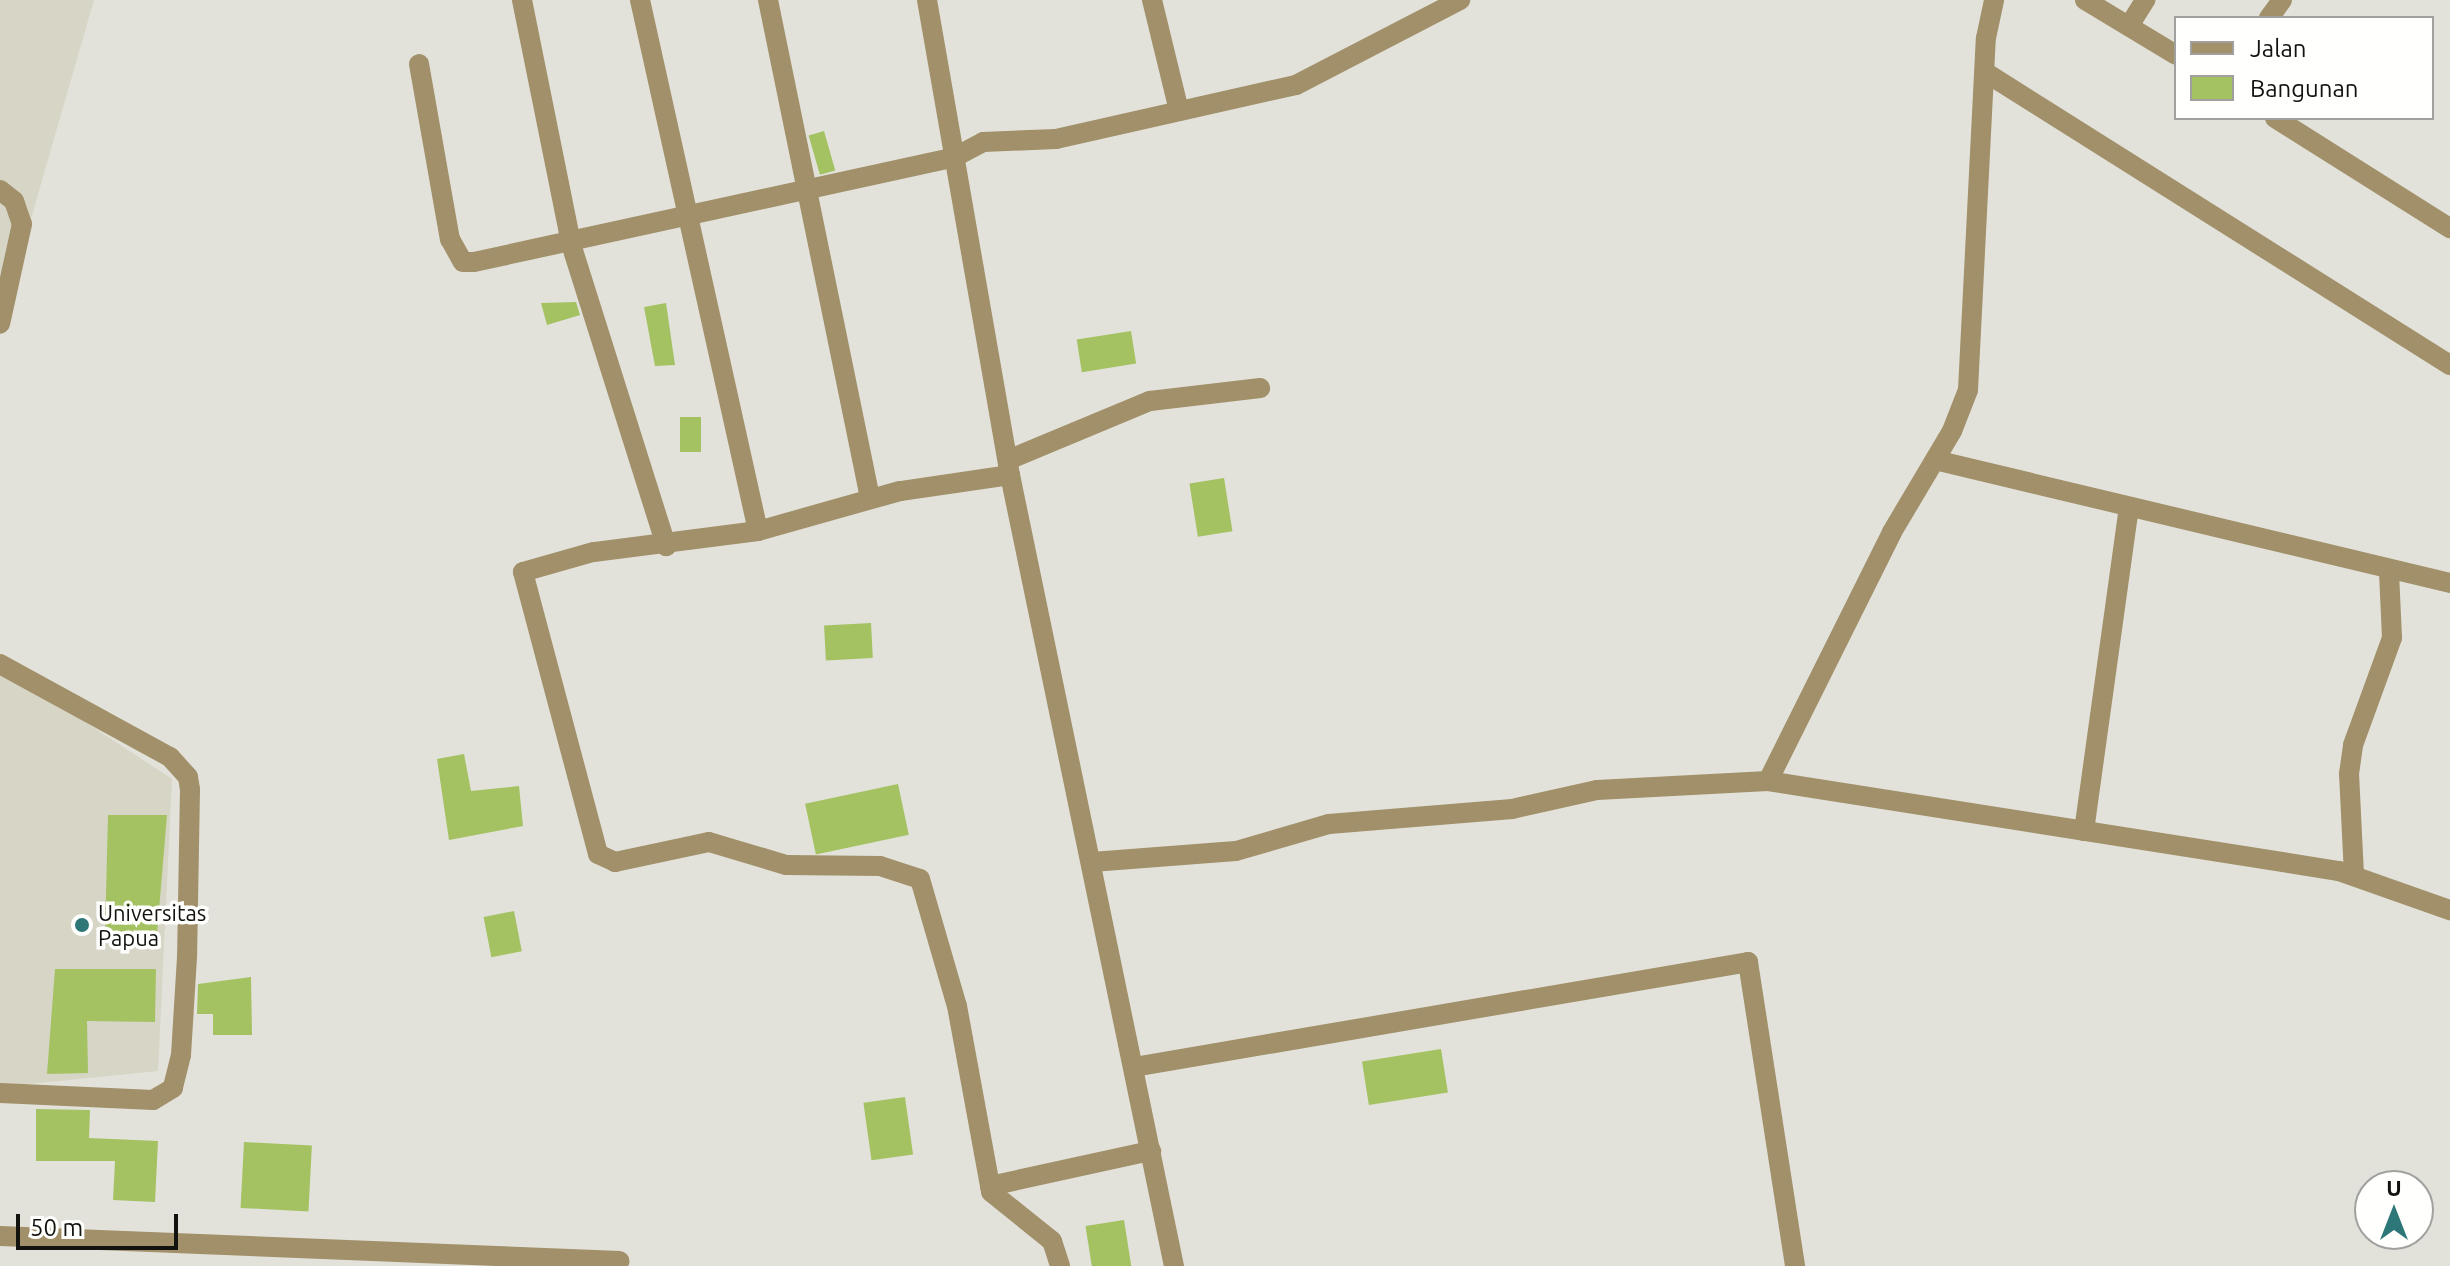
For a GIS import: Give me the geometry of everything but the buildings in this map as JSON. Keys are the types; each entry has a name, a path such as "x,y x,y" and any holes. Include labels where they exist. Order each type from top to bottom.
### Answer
{"street":[{"path":"522,0 571,244 666,546"},
{"path":"640,0 758,531"},
{"path":"768,0 803,192 870,498"},
{"path":"927,0 1009,467 1174,1266"},
{"path":"1152,0 1179,111"},
{"path":"1768,781 1892,532 1935,460 1968,390 1994,0"},
{"path":"2085,0 2174,54"},
{"path":"2129,26 2145,0"},
{"path":"419,64 455,255 474,262 571,244 955,157 983,142 1056,139 1296,85 1446,3"},
{"path":"1988,74 2450,365"},
{"path":"2278,120 2450,228"},
{"path":"0,190 14,201 22,224 0,324"},
{"path":"1060,1266 1052,1241 1002,1207 990,1186 957,1006 920,879 880,866 786,865 709,842 615,862 598,854 523,572 593,552 666,546 758,531 870,498 1009,467 1150,401 1260,388"},
{"path":"1935,460 2389,571 2450,583"},
{"path":"2084,831 2129,508"},
{"path":"2354,875 2349,774 2353,745 2392,638 2389,571"},
{"path":"0,664 170,757 188,777 190,789 182,1041 173,1088 153,1100 0,1093"},
{"path":"1092,862 1236,851 1329,824 1512,809 1597,790 1768,781 2354,875 2450,910"},
{"path":"1134,1067 1748,962 1795,1266"},
{"path":"990,1186 1151,1151"},
{"path":"0,1236 619,1261"}],"shaded area":[{"path":"0,0 94,0 0,326"},
{"name":"Universitas Papua","path":"0,666 172,779 158,1071 0,1087"}],"place":[{"name":"Universitas Papua","path":"82,925"}]}
